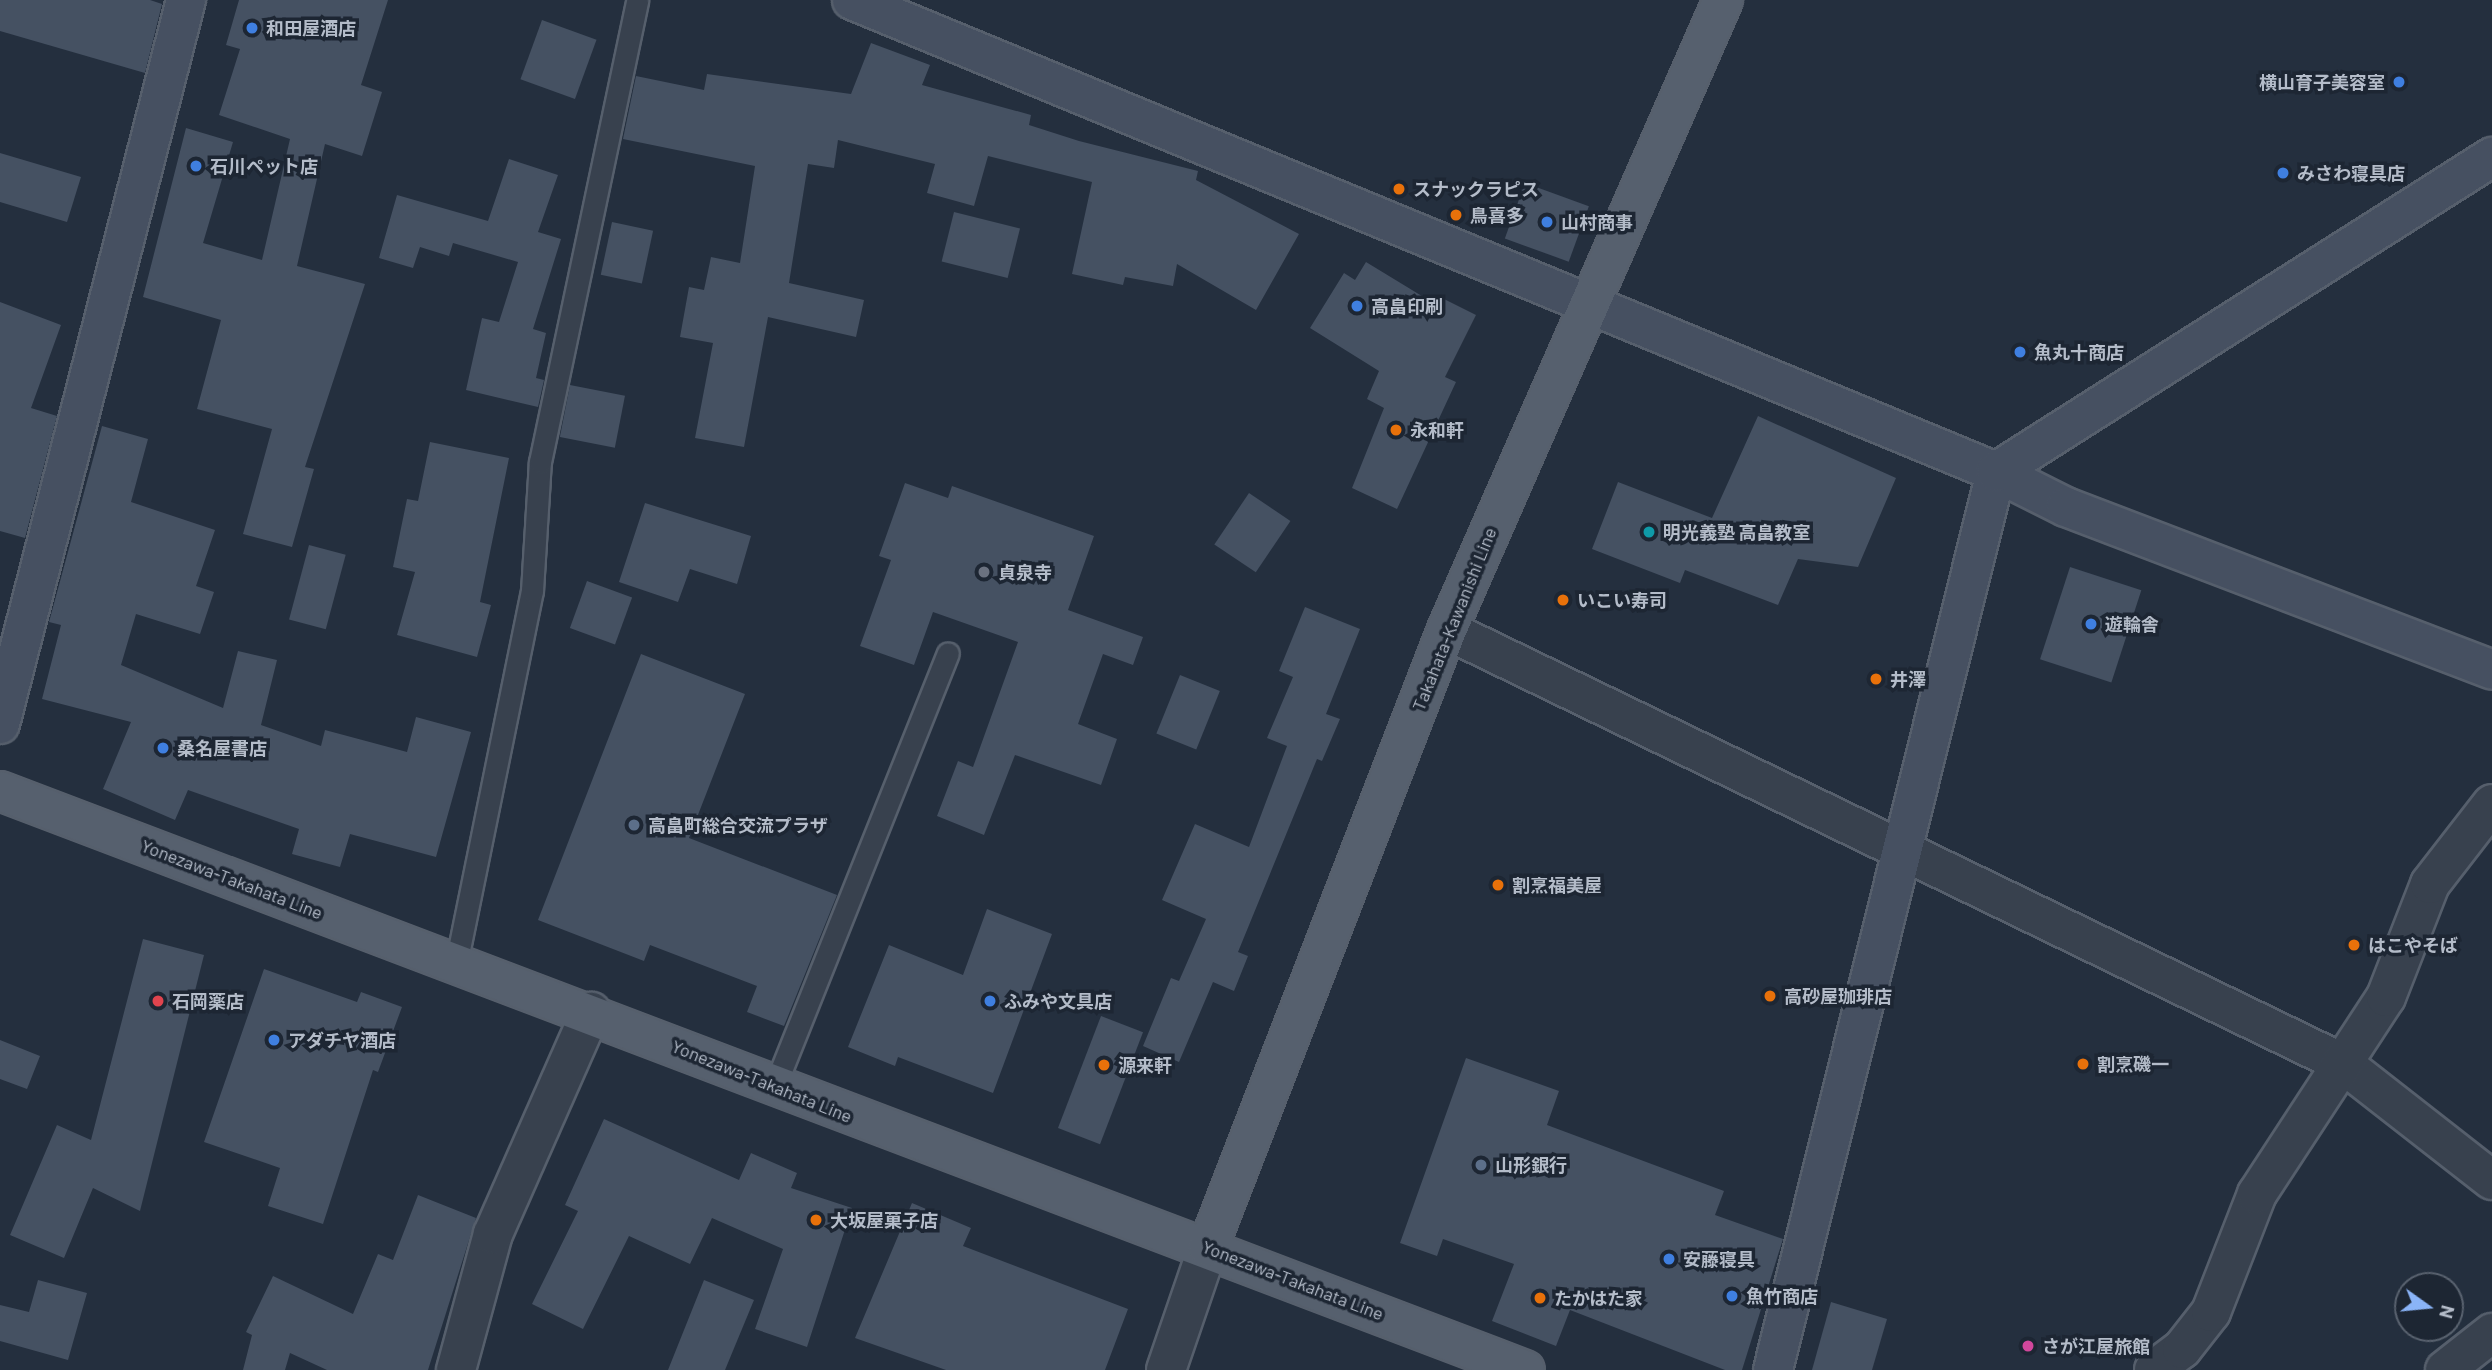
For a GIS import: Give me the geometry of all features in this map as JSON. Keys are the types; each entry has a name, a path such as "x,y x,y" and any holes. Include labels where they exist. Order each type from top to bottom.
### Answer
{"main road":[{"name":"Takahata-Kawanishi Line","path":"1208,1247 1447,630 1724,0"},
{"name":"Yonezawa-Takahata Line","path":"0,790 456,964 591,1012 774,1088 1208,1247 1525,1370"}],"street":[{"path":"0,724 186,0"},
{"path":"852,0 1587,307 1996,472 2066,507 2492,670"},
{"path":"1773,1370 1900,849 1996,472 2492,157"},
{"path":"1447,630 2342,1063 2492,1180"},
{"path":"2154,1370 2182,1349 2211,1312 2257,1194 2386,997 2430,884 2492,804"},
{"path":"456,1370 493,1234 591,1012"},
{"path":"1166,1370 1208,1247"},
{"path":"2445,1370 2492,1333"}],"lane":[{"path":"456,964 532,591 540,462 637,0"},
{"path":"774,1088 948,654"}],"building":[{"path":"0,0 150,0 162,4 145,73 0,31"},
{"path":"239,0 388,0 361,85 382,92 362,156 325,144 297,266 365,284 305,467 314,469 292,547 243,534 272,429 197,409 221,320 143,297 186,128 233,142 203,243 262,260 290,139 219,115 240,49 226,45"},
{"path":"542,20 597,40 575,99 520,79"},
{"path":"871,43 930,65 922,85 1031,115 1029,125 1079,141 1198,171 1196,180 1299,234 1256,310 1177,264 1173,286 1125,277 1123,285 1072,274 1092,182 988,156 974,206 927,193 935,164 838,140 834,168 808,164 789,283 864,300 856,337 768,317 744,447 695,438 713,343 680,337 689,287 704,290 711,257 740,263 755,166 623,139 636,76 704,90 707,74 851,94"},
{"path":"0,153 81,177 67,222 0,202"},
{"path":"509,159 558,175 538,232 561,239 533,329 546,333 536,378 544,380 538,407 466,390 482,318 499,322 518,262 453,243 449,256 420,247 413,268 379,258 397,195 488,221"},
{"name":"山村商事","path":"1525,183 1589,206 1569,262 1505,238"},
{"path":"954,212 1020,228 1008,278 942,261"},
{"path":"612,222 653,231 642,284 601,275"},
{"path":"1366,262 1435,304 1438,296 1476,315 1445,377 1456,382 1397,509 1352,488 1384,408 1367,399 1379,371 1310,328 1344,273 1355,280"},
{"path":"0,302 61,325 31,408 57,416 25,538 0,531"},
{"path":"570,385 625,396 615,448 560,437"},
{"path":"1758,416 1896,478 1858,567 1798,559 1778,605 1685,570 1680,583 1592,549 1618,482 1712,518"},
{"path":"102,426 148,439 131,502 215,530 196,586 214,592 200,634 136,614 121,665 223,708 238,651 277,660 261,725 321,746 325,730 407,752 416,717 471,732 436,857 350,834 340,867 292,854 299,829 188,790 175,820 103,789 131,722 42,699 61,625 49,622"},
{"path":"430,442 509,458 480,602 491,605 477,657 397,635 415,572 393,567 407,499 418,501"},
{"path":"905,483 948,498 952,486 1094,536 1068,610 1143,637 1133,665 1103,654 1078,724 1117,739 1101,785 1015,755 984,835 937,816 958,761 973,767 1018,642 933,612 914,665 860,646 891,560 879,556"},
{"path":"1249,493 1290,521 1256,572 1214,544"},
{"path":"645,503 751,536 737,584 690,569 678,602 619,582"},
{"path":"309,545 346,555 326,629 289,619"},
{"name":"遊輪舎","path":"2070,567 2141,590 2111,682 2040,659"},
{"path":"587,581 632,597 615,644 570,628"},
{"path":"1305,607 1360,629 1326,714 1340,719 1322,761 1317,759 1238,952 1248,956 1234,991 1213,982 1179,1062 1143,1046 1171,978 1179,981 1206,919 1162,900 1195,824 1249,847 1287,746 1267,738 1293,677 1279,671"},
{"name":"高畠町総合交流プラザ","path":"641,654 745,694 689,838 837,895 784,1026 747,1012 757,986 650,945 644,961 538,920"},
{"path":"1180,675 1220,691 1196,750 1156,733"},
{"path":"987,909 1052,934 993,1093 898,1057 895,1066 848,1047 889,945 963,975"},
{"path":"143,939 204,955 140,1211 93,1188 64,1258 10,1235 57,1125 91,1140"},
{"path":"264,969 357,1002 361,992 402,1007 378,1072 373,1070 323,1224 268,1206 280,1168 204,1142"},
{"path":"1101,1016 1143,1032 1100,1144 1058,1128"},
{"path":"0,1040 40,1056 27,1089 0,1079"},
{"path":"1466,1058 1559,1091 1547,1125 1724,1191 1715,1215 1783,1239 1742,1370 1725,1370 1570,1310 1556,1346 1492,1321 1514,1264 1443,1239 1437,1256 1400,1243"},
{"path":"604,1119 739,1180 751,1153 797,1173 791,1188 852,1208 807,1347 755,1329 783,1249 712,1218 690,1264 629,1236 583,1329 532,1304 578,1211 565,1205"},
{"path":"418,1195 476,1218 428,1370 327,1370 290,1353 285,1370 243,1370 252,1335 246,1332 273,1276 353,1314 378,1254 393,1260"},
{"path":"912,1203 971,1228 963,1246 1128,1309 1105,1370 946,1370 855,1338"},
{"path":"38,1280 87,1293 68,1360 0,1341 0,1305 29,1312"},
{"path":"704,1280 754,1300 725,1370 668,1370"},
{"path":"1831,1302 1887,1319 1872,1370 1812,1370"}],"place":[{"name":"和田屋酒店","path":"252,28"},
{"name":"横山育子美容室","path":"2399,82"},
{"name":"石川ペット店","path":"196,166"},
{"name":"みさわ寝具店","path":"2283,173"},
{"name":"スナックラピス","path":"1399,189"},
{"name":"鳥喜多","path":"1456,215"},
{"name":"山村商事","path":"1547,222"},
{"name":"高畠印刷","path":"1357,306"},
{"name":"魚丸十商店","path":"2020,352"},
{"name":"永和軒","path":"1396,430"},
{"name":"明光義塾 高畠教室","path":"1649,532"},
{"name":"貞泉寺","path":"984,572"},
{"name":"いこい寿司","path":"1563,600"},
{"name":"遊輪舎","path":"2091,624"},
{"name":"井澤","path":"1876,679"},
{"name":"桑名屋書店","path":"163,748"},
{"name":"高畠町総合交流プラザ","path":"634,825"},
{"name":"割烹福美屋","path":"1498,885"},
{"name":"はこやそば","path":"2354,945"},
{"name":"高砂屋珈琲店","path":"1770,996"},
{"name":"石岡薬店","path":"158,1001"},
{"name":"ふみや文具店","path":"990,1001"},
{"name":"アダチヤ酒店","path":"274,1040"},
{"name":"割烹磯一","path":"2083,1064"},
{"name":"源来軒","path":"1104,1065"},
{"name":"山形銀行","path":"1481,1165"},
{"name":"大坂屋菓子店","path":"816,1220"},
{"name":"安藤寝具","path":"1669,1259"},
{"name":"魚竹商店","path":"1732,1296"},
{"name":"たかはた家","path":"1540,1298"},
{"name":"さが江屋旅館","path":"2028,1346"}]}
